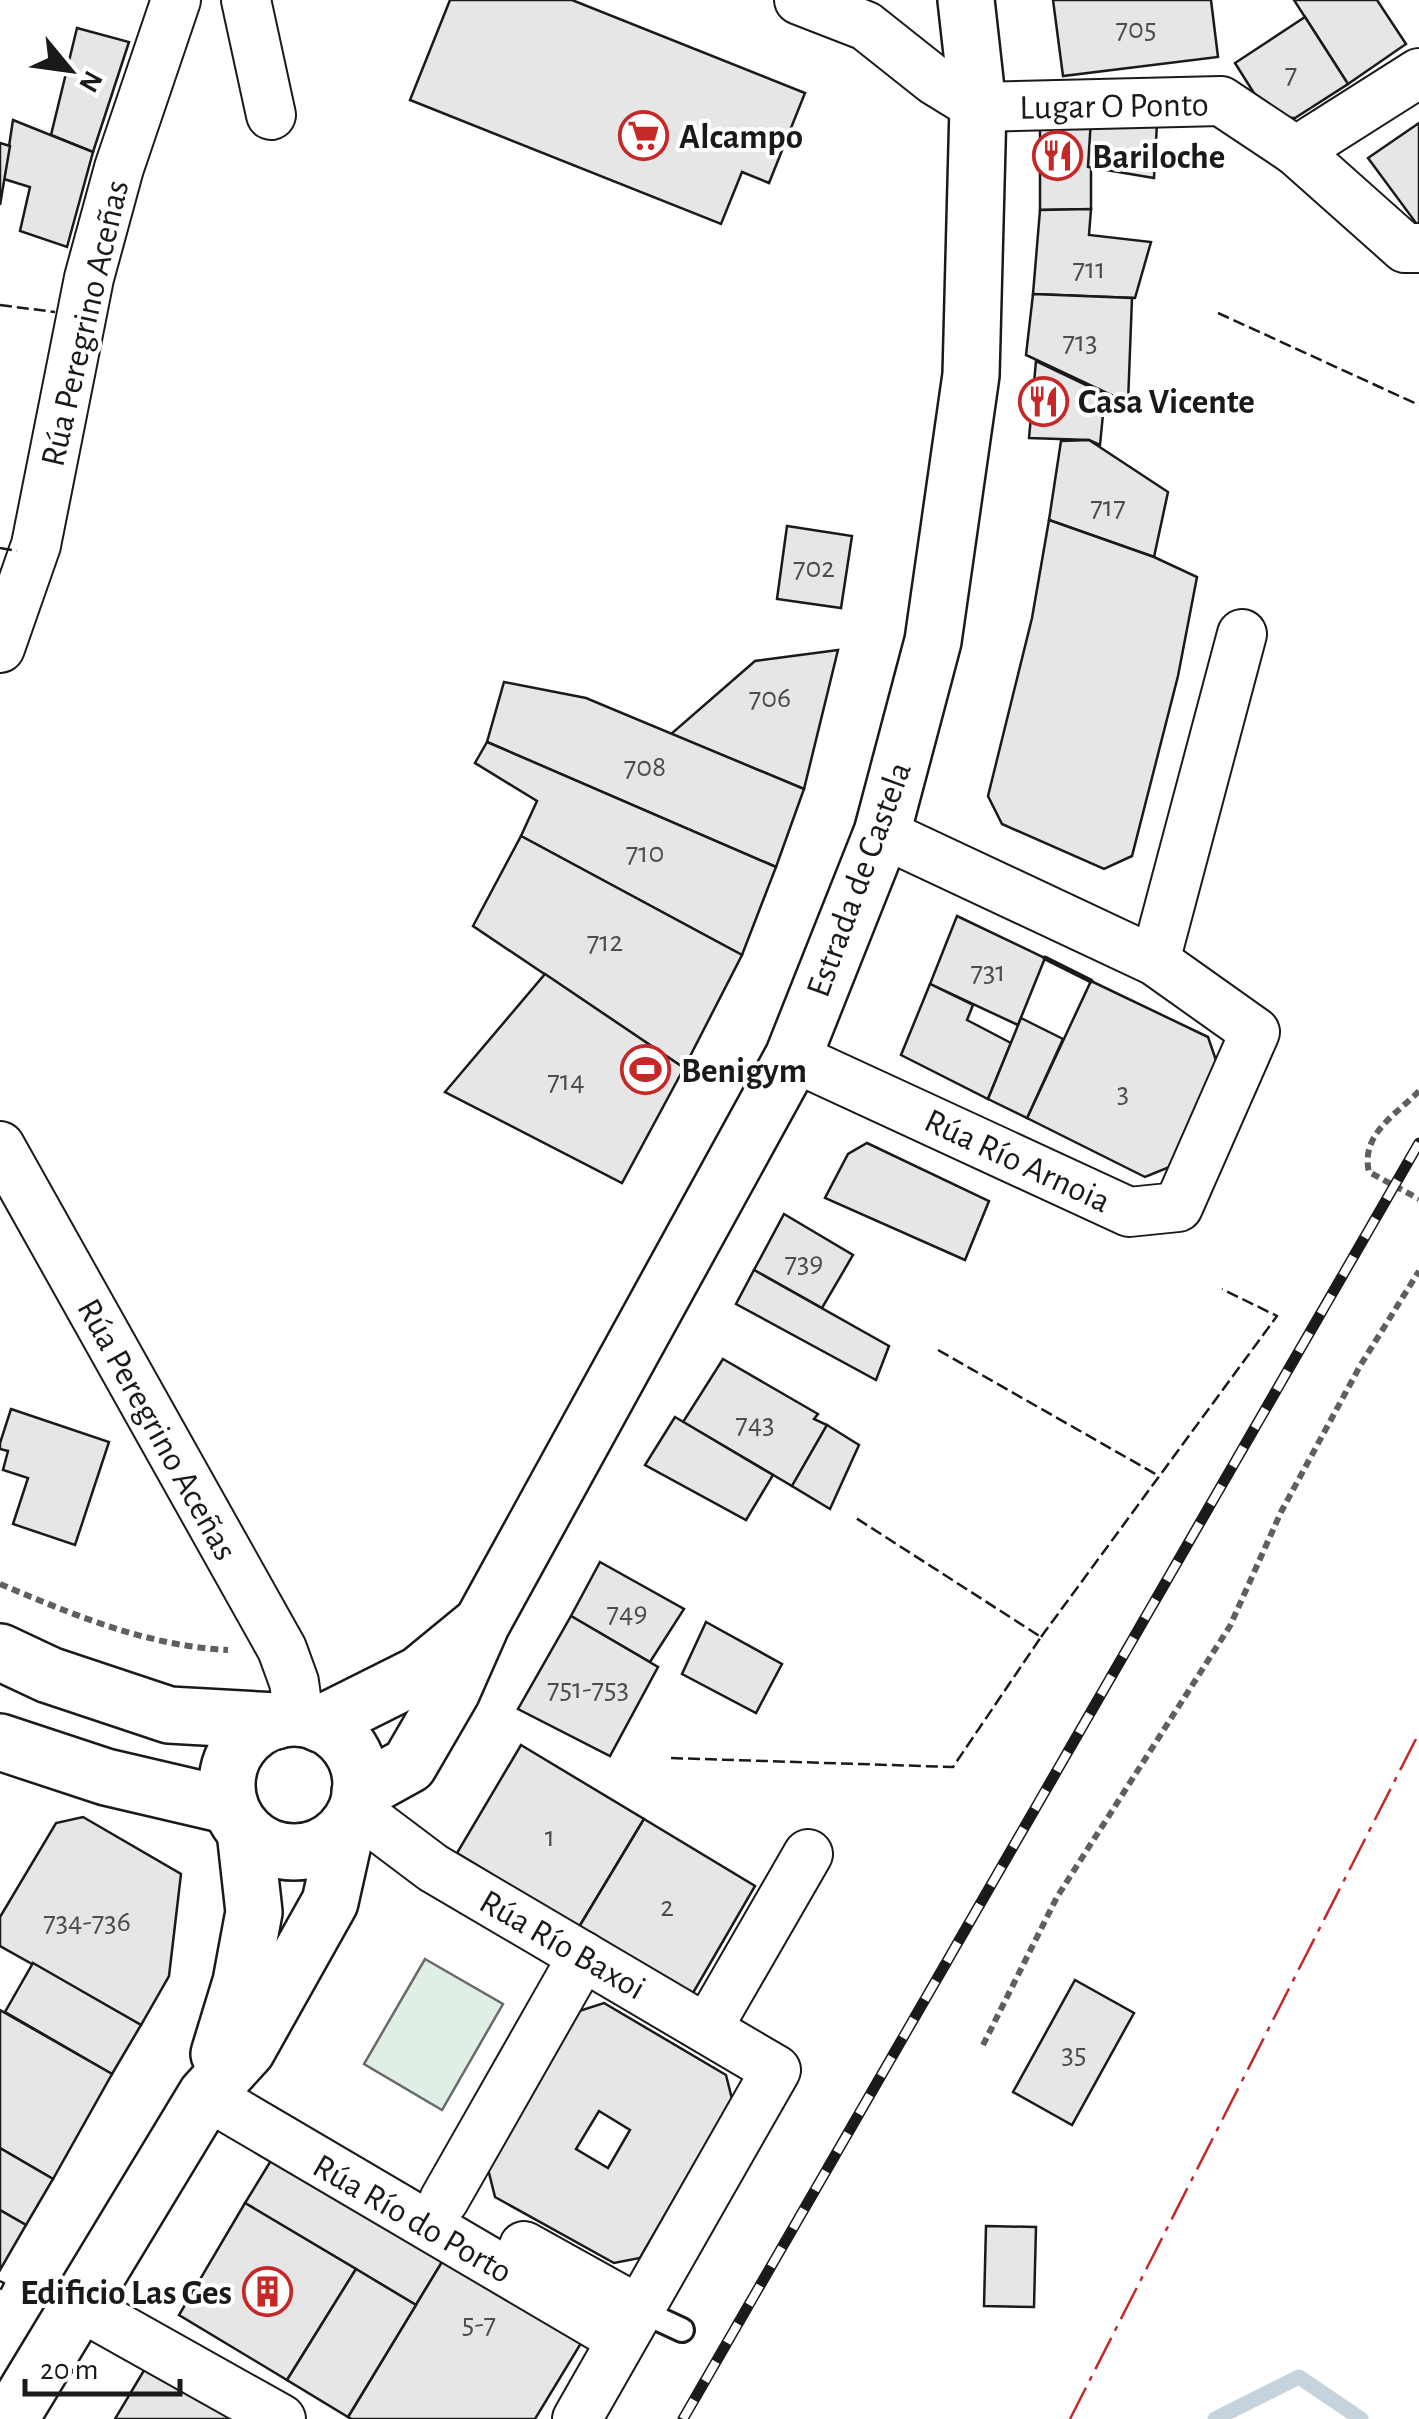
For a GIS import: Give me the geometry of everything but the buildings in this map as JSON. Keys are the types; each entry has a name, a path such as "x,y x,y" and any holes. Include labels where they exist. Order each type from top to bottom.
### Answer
{"main road":[{"name":"Estrada de Castela","path":"355,1810 409,1765 452,1691 482,1623 793,1056 882,834 932,641 971,375 978,107 966,0"},
{"path":"206,2095 240,1982 254,1912 227,1784 236,1754 256,1729 298,1721 420,1674 482,1623"},
{"path":"0,1652 49,1675 168,1715 298,1721 338,1734 352,1751 360,1771 355,1810 330,1902 247,2050 206,2095 10,2419"},
{"path":"0,1742 237,1818 264,1846 286,1852 330,1842 355,1810"}],"street":[{"name":"Rúa Peregrino Aceñas","path":"0,648 36,545 88,278 119,168 176,0"},
{"path":"246,0 271,115"},
{"path":"799,0 876,13 934,80 978,107"},
{"path":"1296,151 1419,73"},
{"name":"Lugar O Ponto","path":"978,107 1221,101 1296,151 1405,248 1419,248"},
{"path":"1155,961 1242,634"},
{"name":"Rúa Río Arnoia","path":"793,1056 1129,1212 1178,1207 1255,1032 1155,961 882,834"},
{"name":"Rúa Peregrino Aceñas","path":"0,1146 282,1649 294,1682 298,1721"},
{"name":"Rúa Río Baxoi","path":"355,1810 434,1868 776,2070 630,2325"},
{"path":"707,2029 808,1854"},
{"path":"444,2200 583,1956"},
{"path":"247,2050 264,2094 444,2200 630,2325 577,2419"},
{"name":"Rúa Río do Porto","path":"206,2095 630,2325"},
{"path":"78,2305 281,2419"}],"lane":[{"path":"630,2325 682,2330"}],"path":[{"path":"1419,1091 1380,1126 1366,1158 1369,1172 1419,1199"},
{"path":"983,2045 1057,1897 1230,1626 1281,1512 1360,1366 1419,1271"},
{"path":"0,1584 158,1641 201,1648 282,1649"}],"green space":[{"path":"425,1959 503,2004 442,2110 364,2064"}],"waterway":[{"path":"1215,2419 1299,2377 1361,2419"}],"railway":[{"path":"683,2419 1419,1143"}],"fence":[{"path":"0,305 55,312"},
{"path":"1218,313 1419,405"},
{"path":"0,548 17,551"},
{"path":"1041,1637 1277,1316 1222,1289"},
{"path":"938,1350 1159,1476"},
{"path":"671,1758 953,1767 1041,1637 856,1518"},
{"path":"0,2281 4,2283 0,2291"}],"wall":[{"path":"1045,958 1091,981"}],"power":[{"path":"1070,2419 1419,1733"}],"place":[{"name":"Alcampo","path":"644,136"},
{"name":"Bariloche","path":"1057,156"},
{"name":"Casa Vicente","path":"1043,401"},
{"name":"Benigym","path":"646,1070"},
{"name":"Edificio Las Ges","path":"267,2292"}]}
